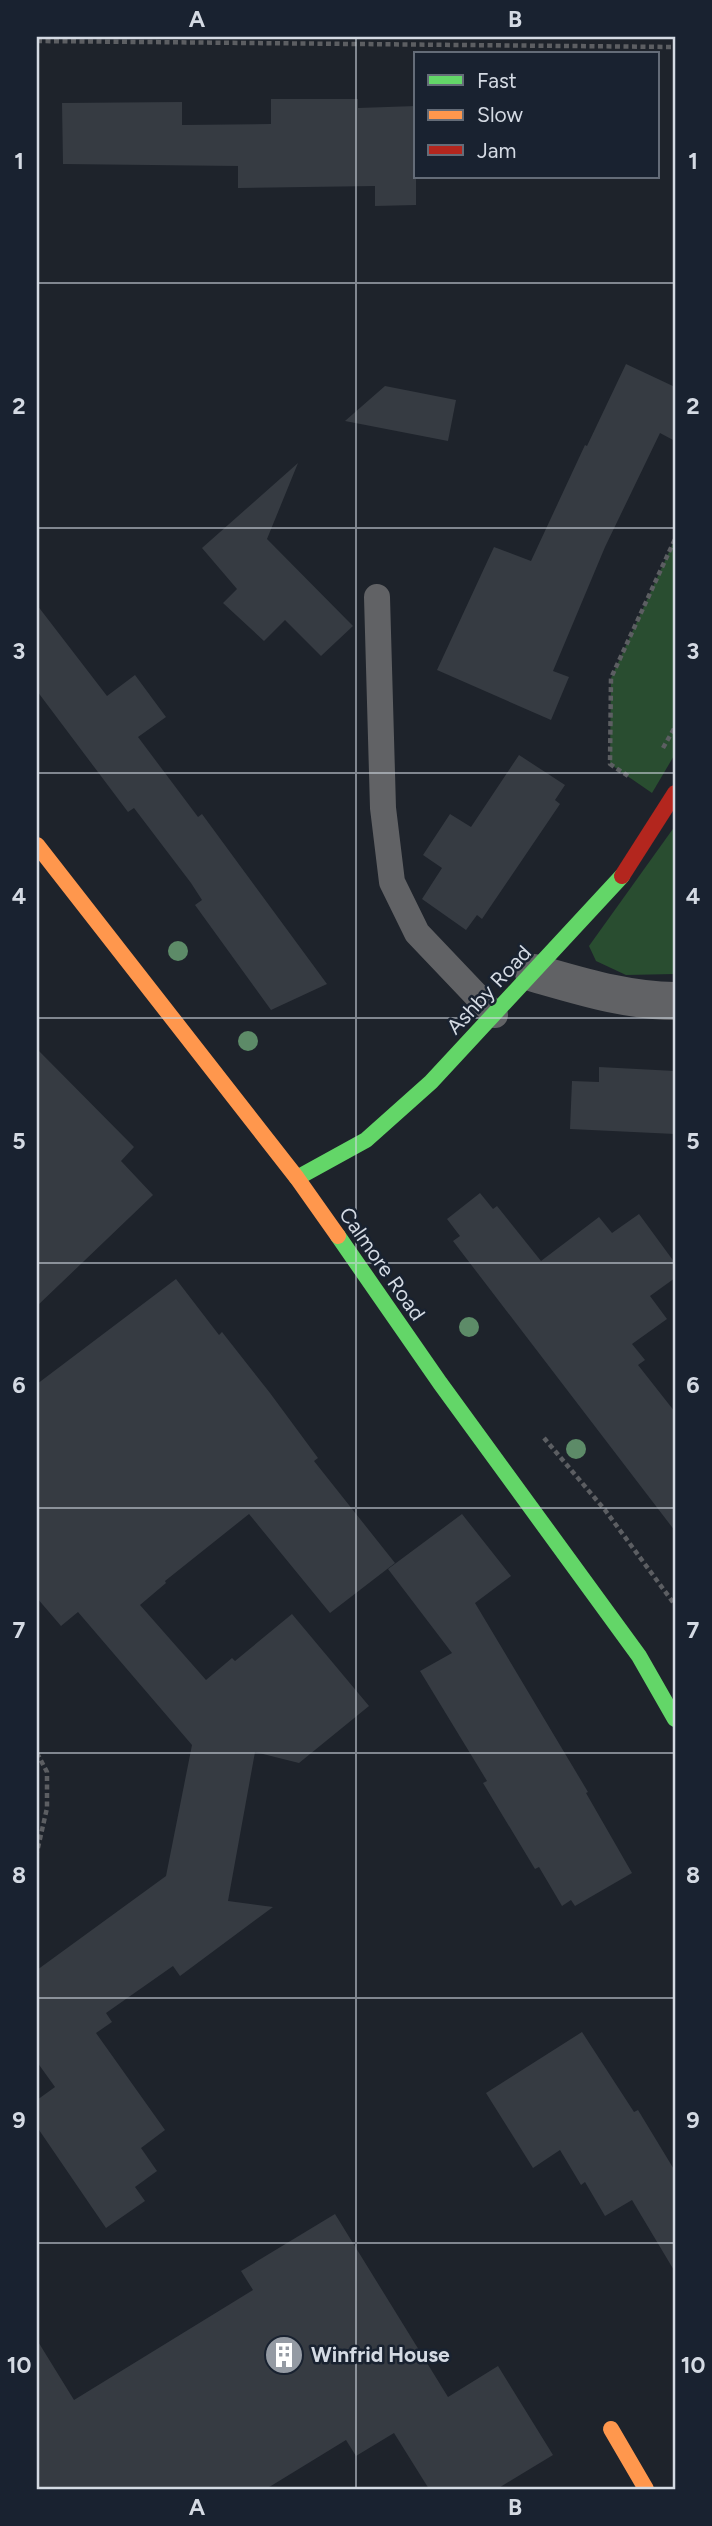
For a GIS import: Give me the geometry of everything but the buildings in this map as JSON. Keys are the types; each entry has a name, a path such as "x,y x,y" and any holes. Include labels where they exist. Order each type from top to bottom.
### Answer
{"street":[{"name":"Ashby Road","path":"297,1178 366,1140 431,1082 626,870 675,793"},
{"name":"Calmore Road","path":"37,845 297,1178 440,1383 639,1656 675,1719"},
{"path":"534,973 586,988 650,1001 675,1000"},
{"path":"611,2429 646,2489"}],"lane":[{"path":"377,597 383,808 392,882 417,933 495,1014"}],"path":[{"path":"37,41 675,47"},
{"path":"630,778 610,764 611,678 675,539"},
{"path":"661,750 675,727"},
{"path":"543,1437 605,1510 675,1605"},
{"path":"37,1753 47,1773 47,1808 37,1852"}],"green space":[{"path":"675,539 675,754 652,793 610,764 611,678"},
{"path":"675,826 675,974 626,975 596,961 589,946"}],"traffic: fast":[{"path":"297,1178 366,1140 431,1082 622,876"},
{"path":"338,1236 440,1383 639,1656 675,1719"}],"traffic: slow":[{"path":"37,845 297,1178 338,1236"},
{"path":"611,2429 646,2489"}],"traffic: jam":[{"path":"622,876 675,793"}],"place":[{"name":"Winfrid House","path":"284,2355"}]}
